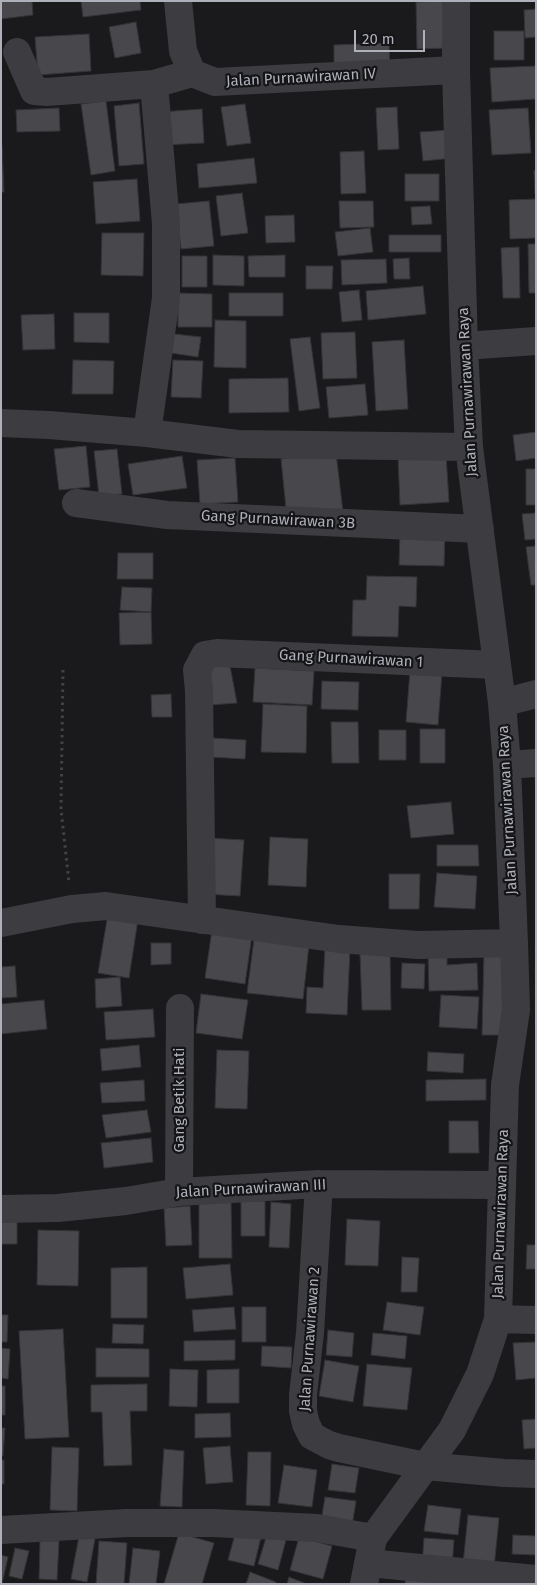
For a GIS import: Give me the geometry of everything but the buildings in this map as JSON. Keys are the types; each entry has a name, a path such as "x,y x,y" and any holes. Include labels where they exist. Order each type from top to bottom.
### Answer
{"street":[{"path":"17,52 34,91 47,92 154,84 192,73 183,51 178,1"},
{"path":"456,2 470,1"},
{"name":"Jalan Purnawirawan Raya","path":"369,1562 425,1466 452,1430 480,1374 498,1320 504,1085 526,1009 514,943 507,765 502,703 469,447 464,346 456,70 456,2"},
{"name":"Jalan Purnawirawan IV","path":"192,73 215,82 456,70"},
{"path":"147,433 166,298 166,224 154,84"},
{"path":"464,346 536,341"},
{"path":"1,423 147,433 238,444 469,447"},
{"name":"Gang Purnawirawan 3B","path":"76,503 168,515 480,529"},
{"name":"Gang Purnawirawan 1","path":"202,920 197,670 205,656 217,653 497,665"},
{"path":"502,703 536,694"},
{"path":"507,765 536,763"},
{"path":"1,923 72,909 106,906 339,939 418,945 514,943"},
{"name":"Gang Betik Hati","path":"179,1192 180,1008"},
{"name":"Jalan Purnawirawan III","path":"1,1209 78,1206 126,1201 179,1192 320,1184 502,1185"},
{"name":"Jalan Purnawirawan 2","path":"320,1184 310,1333 303,1395 303,1411 306,1424 312,1436 329,1445 425,1466 504,1474 536,1474"},
{"path":"498,1320 536,1320"},
{"path":"1,1530 127,1523 213,1523 318,1528 369,1562 536,1579"}],"path":[{"path":"63,670 61,809 72,909"}]}
